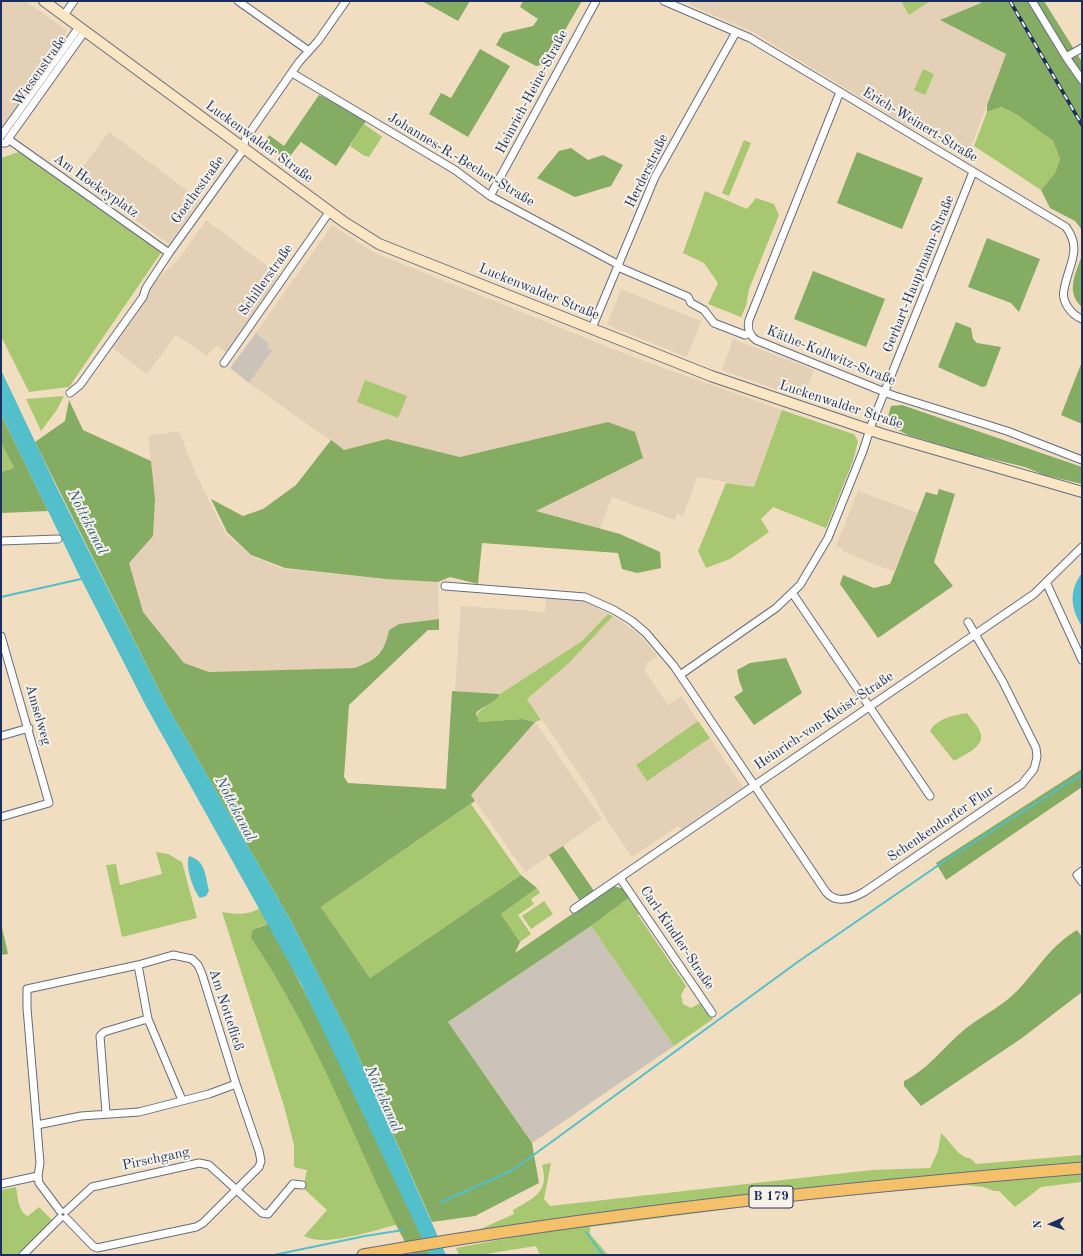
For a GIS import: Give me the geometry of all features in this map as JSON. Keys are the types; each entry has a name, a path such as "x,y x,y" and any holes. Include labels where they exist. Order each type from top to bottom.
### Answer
{"main road":[{"name":"Luckenwalder Straße","path":"44,1 360,234 379,244 711,376 870,430 1082,492"},
{"name":"B 179","path":"363,1255 461,1238 671,1209 853,1188 1082,1168"}],"street":[{"path":"64,15 74,1"},
{"path":"238,1 309,51"},
{"name":"Goethestraße","path":"70,393 80,385 138,303 169,253 241,153 246,138 346,1"},
{"name":"Heinrich-Heine-Straße","path":"490,196 596,1"},
{"name":"Erich-Weinert-Straße","path":"664,1 736,32 840,92 1061,224 1070,231 1075,241 1077,252 1075,262 1064,290 1064,296 1072,313 1082,319"},
{"path":"1032,1 1066,57 1082,80"},
{"name":"Wiesenstraße","path":"1,136 82,29"},
{"name":"Wiesenstraße","path":"1,143 6,143 82,29"},
{"name":"Herderstraße","path":"592,328 655,178 736,32"},
{"path":"1066,57 1082,48"},
{"name":"Johannes-R.-Becher-Straße","path":"292,73 455,170 490,196 618,266 688,297 691,303 704,310 714,323 745,336 749,333"},
{"name":"Käthe-Kollwitz-Straße","path":"840,92 749,320 749,333 756,340 885,391 1007,431 1082,460"},
{"name":"Am Hockeyplatz","path":"8,139 169,253"},
{"name":"Gerhart-Hauptmann-Straße","path":"680,675 776,608 793,594 804,580 828,538 973,172"},
{"name":"Schillerstraße","path":"224,363 330,211"},
{"path":"1,542 58,539"},
{"name":"Heinrich-von-Kleist-Straße","path":"574,908 1034,594 1082,547"},
{"path":"1046,582 1082,660"},
{"path":"445,586 585,596 614,610 646,633 680,675 754,785"},
{"path":"793,594 930,796"},
{"name":"Schenkendorfer Flur","path":"754,785 831,897 838,900 860,894 1022,784 1034,769 1037,757 1032,740 1003,682 968,622"},
{"name":"Amselweg","path":"1,636 29,728 49,803 1,817"},
{"path":"1,736 29,728"},
{"path":"1079,873 1082,882"},
{"name":"Carl-Kindler-Straße","path":"620,878 712,1013"},
{"name":"Am Nottefließ","path":"173,955 192,959 198,965 202,974 236,1084 259,1151 261,1161 259,1167 204,1224 98,1248 93,1246 63,1214 40,1185 38,1176 40,1164 27,1008 27,989 138,965 173,955"},
{"path":"138,965 148,1019 182,1100"},
{"path":"106,1113 100,1036 104,1032 148,1019"},
{"path":"37,1125 106,1113 116,1114 139,1112 209,1094 236,1084"},
{"name":"Pirschgang","path":"23,1255 92,1187 199,1163 209,1165 262,1213 268,1214 293,1184 302,1185"},
{"path":"1,1184 38,1176"}],"shaded area":[{"path":"1,1 26,1 66,30 66,36 1,128"},
{"path":"688,1 980,1 981,3 940,20 1006,54 967,158 916,128 914,130 753,32 692,6"},
{"path":"109,132 200,200 169,244 76,176"},
{"path":"206,220 279,275 227,353 216,345 207,356 176,335 147,374 111,347 147,289 178,260"},
{"path":"332,225 375,253 633,357 782,410 754,487 697,477 683,516 677,513 675,520 612,497 600,529 536,511 643,458 608,422 460,457 387,439 344,450 249,383 272,351 267,347 269,342 256,333"},
{"path":"621,289 701,321 687,357 607,325"},
{"path":"256,333 269,343 267,347 272,351 249,383 230,368"},
{"path":"733,339 814,370 803,399 722,370"},
{"path":"179,431 197,477 225,533 251,556 283,569 386,579 438,582 439,619 399,624 389,630 385,648 368,662 355,668 209,672 184,663 143,612 128,562 153,536 155,499 148,436"},
{"path":"858,491 918,513 894,572 842,551 843,548 836,546"},
{"path":"546,597 582,600 608,614 582,641 500,694 455,691 461,606 545,612"},
{"path":"613,616 638,633 658,656 646,664 647,667 644,670 668,705 681,696 698,721 636,765 646,780 710,738 743,787 681,830 678,826 632,857 603,814 587,785 527,699 569,663"},
{"path":"535,722 602,819 525,872 471,795"},
{"path":"591,926 674,1046 532,1143 448,1022"}],"green space":[{"path":"422,1 470,1 458,21"},
{"path":"523,1 582,1 545,64 536,66 496,45 503,33 533,26 538,19 520,7"},
{"path":"901,1 930,1 909,15"},
{"path":"980,1 1044,1 1082,62 1082,230 1075,221 1050,208 1041,190 1055,173 1060,159 1053,141 1016,114 1001,107 987,112 987,105 1006,54 940,20 981,3"},
{"path":"480,49 510,66 468,137 429,114 441,93 451,98"},
{"path":"923,69 934,74 925,95 914,90"},
{"path":"319,95 368,118 336,166 301,142 287,160 264,143 269,135 284,146"},
{"path":"1001,107 1016,114 1053,141 1060,159 1055,173 1041,190 974,146 987,112"},
{"path":"364,124 382,137 369,157 363,155 350,146"},
{"path":"744,140 751,143 729,196 722,193"},
{"path":"571,148 588,160 603,155 623,165 611,186 575,197 537,178 559,151"},
{"path":"19,152 45,168 163,250 69,387 29,392 1,336 1,158"},
{"path":"857,152 923,178 902,229 837,203"},
{"path":"705,191 747,209 756,198 774,204 779,215 749,289 746,306 741,317 708,304 718,283 704,263 683,253"},
{"path":"987,238 1040,259 1019,312 1011,303 968,287"},
{"path":"1082,255 1082,307 1074,295 1073,282"},
{"path":"813,271 885,299 866,347 794,319"},
{"path":"956,322 971,328 973,339 977,343 1001,347 986,386 982,387 938,367"},
{"path":"1082,364 1082,424 1061,415"},
{"path":"365,380 407,396 398,418 357,402"},
{"path":"64,396 56,411 41,431 26,399"},
{"path":"69,400 83,430 151,461 155,499 153,536 129,563 143,612 184,663 209,672 355,668 369,662 378,655 385,645 389,630 399,624 439,619 439,630 428,630 349,705 344,777 348,783 446,789 452,691 500,694 494,701 478,711 476,714 479,722 522,719 535,722 471,795 475,801 321,907 370,978 521,875 537,888 501,914 520,942 515,953 613,886 625,889 630,897 591,926 448,1022 532,1143 539,1183 475,1216 432,1222 350,1037 291,921 166,704 35,442 65,421"},
{"path":"902,405 1082,467 1082,484 1044,475 1025,467 971,454 908,435 886,424 891,406"},
{"path":"782,410 854,434 858,441 853,461 826,528 773,507 761,519 769,532 730,559 706,568 698,551 726,483 754,487"},
{"path":"1,414 48,511 1,513 1,472 14,468 1,443"},
{"path":"608,422 635,432 643,458 536,511 620,534 660,552 661,568 637,573 622,569 618,553 482,543 478,584 450,577 438,582 386,579 285,568 251,555 227,532 211,499 243,516 263,509 296,485 331,440 344,450 387,439 460,457"},
{"path":"1,443 14,468 1,472"},
{"path":"939,489 955,494 934,562 953,586 878,638 840,584 843,575 874,588 890,584 926,492 937,495"},
{"path":"608,614 613,616 569,663 527,699 541,720 535,722 522,719 479,722 477,715 479,711 497,698 500,694 582,641"},
{"path":"786,658 802,693 754,725 734,697 743,691 737,670 750,663"},
{"path":"967,713 979,729 981,739 972,751 954,761 930,731 936,723 951,716"},
{"path":"698,721 710,738 647,781 636,765"},
{"path":"1082,769 1082,787 946,880 936,863"},
{"path":"471,804 521,875 370,978 321,907"},
{"path":"563,846 594,891 580,901 549,855"},
{"path":"156,852 168,854 182,862 197,918 122,937 106,865 116,864 120,885 162,874"},
{"path":"537,888 540,893 531,899 534,904 518,915 531,934 520,942 501,914"},
{"path":"630,897 640,911 638,915 686,986 681,995 683,1004 691,1008 702,1002 713,1019 674,1046 591,926"},
{"path":"544,901 553,914 531,929 522,916"},
{"path":"260,908 269,923 258,927 251,938 273,972 312,1042 347,1115 396,1225 336,1239 323,1240 304,1236 327,1210 303,1188 307,1170 294,1167 294,1145 284,1106 222,912 237,914 255,911"},
{"path":"1,923 8,954 1,955"},
{"path":"269,923 332,1047 430,1255 412,1255 395,1223 311,1041 273,972 251,938 253,930"},
{"path":"1077,930 1082,937 1082,992 1022,1038 921,1106 904,1086 904,1081 914,1076 969,1026 1001,1005 1013,995 1059,943"},
{"path":"941,1133 962,1156 970,1158 976,1164 1082,1155 1082,1163 930,1175 703,1199 476,1231 514,1214 513,1210 538,1194 544,1182 542,1165 551,1163 544,1199 550,1206 872,1170 930,1168 938,1151"},
{"path":"1082,1170 1082,1182 1041,1187 1015,1207 999,1191 994,1191 983,1187 964,1185 809,1199"},
{"path":"16,1187 20,1208 25,1214 28,1216 39,1207 53,1221 18,1255 1,1255 1,1190"},
{"path":"791,1201 590,1227 590,1234 608,1255 540,1255 536,1246 479,1255 459,1255 456,1248 540,1232 649,1216"}],"water":[{"path":"1,370 57,488 166,704 291,921 350,1037 446,1255 430,1255 301,984 146,706 81,579 1,414"},
{"path":"1082,573 1082,626 1073,606 1073,592"},
{"path":"189,856 199,861 204,869 209,891 206,896 200,898 192,884 188,866"}],"waterway":[{"path":"1,597 81,579"},
{"path":"441,1202 511,1171 799,961 946,860 1082,774"},
{"path":"274,1255 365,1236 403,1230"},
{"path":"586,1232 603,1255"}],"railway":[{"path":"1010,1 1082,125"}],"water label":[{"name":"Nottekanal","path":"87,522"},
{"name":"Nottekanal","path":"235,809"},
{"name":"Nottekanal","path":"383,1099"}]}
